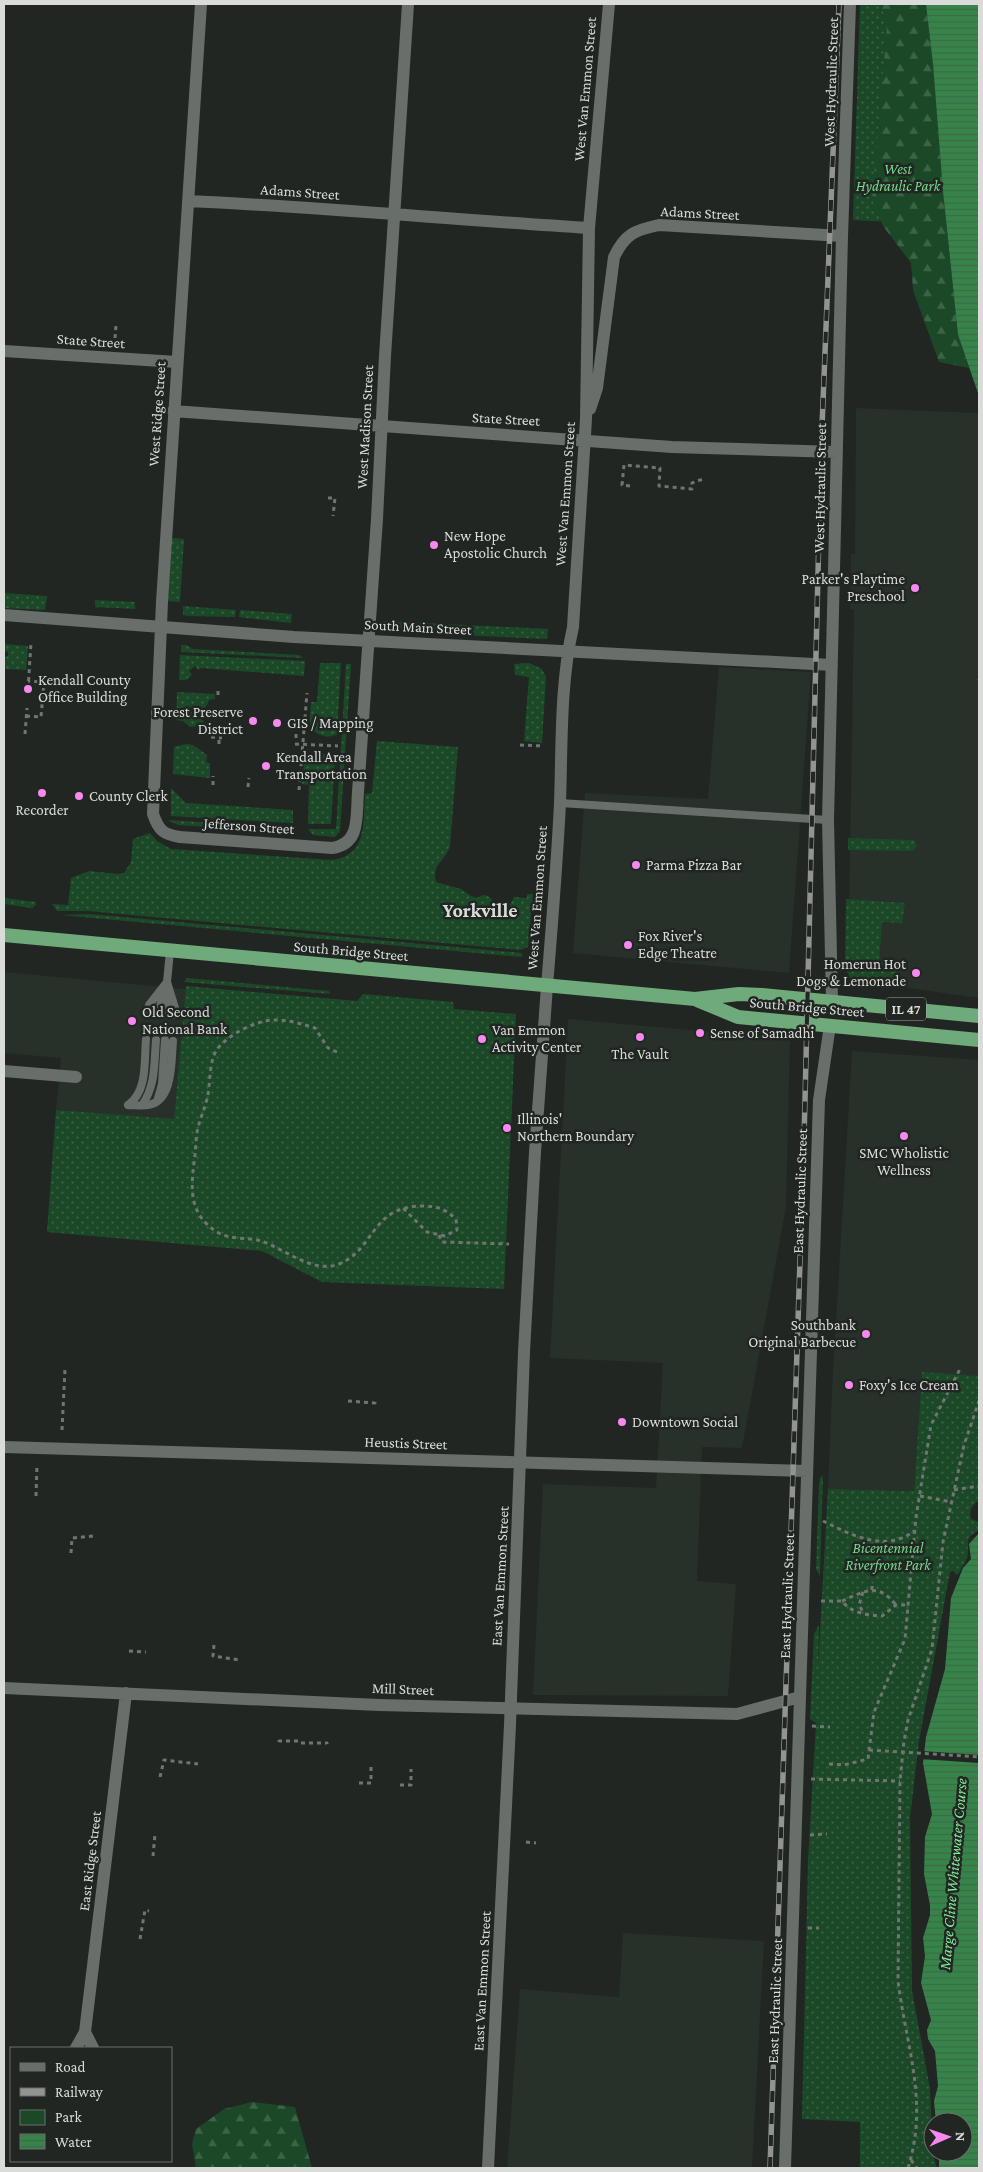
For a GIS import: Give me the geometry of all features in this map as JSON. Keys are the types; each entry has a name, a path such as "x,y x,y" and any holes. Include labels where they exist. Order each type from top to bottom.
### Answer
{"highway":[{"name":"South Bridge Street","path":"4,935 695,999 746,994 979,1016"},
{"name":"South Bridge Street","path":"695,999 738,1017 979,1040"}],"street":[{"name":"West Ridge Street","path":"157,826 154,814 160,628 201,4"},
{"name":"West Madison Street","path":"342,847 349,843 354,833 377,519 381,426 408,4"},
{"name":"West Van Emmon Street","path":"546,986 560,802 568,651 573,627 586,418 589,228 609,4"},
{"name":"West Hydraulic Street","path":"832,1002 828,820 842,236 850,4"},
{"name":"Adams Street","path":"188,201 589,228"},
{"name":"Adams Street","path":"586,418 597,388 614,257 622,240 643,229 660,225 842,236"},
{"name":"State Street","path":"4,351 177,362"},
{"name":"State Street","path":"174,411 672,447 837,452"},
{"name":"South Main Street","path":"4,615 160,628 368,641 832,665"},
{"name":"Jefferson Street","path":"157,826 167,834 180,837 332,848 342,847"},
{"name":"East Van Emmon Street","path":"488,2168 522,1462 524,1352 546,986"},
{"name":"East Hydraulic Street","path":"786,2168 819,1100 830,1025"},
{"path":"4,1071 76,1077"},
{"name":"Heustis Street","path":"4,1447 807,1471"},
{"name":"Mill Street","path":"4,1688 511,1709 737,1714 800,1697"},
{"name":"East Ridge Street","path":"77,2047 85,2032 126,1693"},
{"path":"85,2032 92,2047"}],"lane":[{"path":"560,802 828,820"},
{"path":"158,1013 167,982 170,951"},
{"path":"148,1012 149,1005 167,982"},
{"path":"167,982 175,1008 171,1014"},
{"path":"146,1039 142,1085 135,1100 128,1105 150,1105 157,1100 168,1086 169,1041"},
{"path":"142,1105 149,1095 152,1083 156,1040"}],"path":[{"path":"115,338 116,326"},
{"path":"630,486 622,485 624,465 660,468 660,486 692,489 692,483 703,479"},
{"path":"328,498 335,498 333,516"},
{"path":"28,689 32,643"},
{"path":"26,716 41,717 44,682 28,681"},
{"path":"218,688 218,695"},
{"path":"300,790 307,693"},
{"path":"25,734 27,708"},
{"path":"211,737 220,739 220,729"},
{"path":"295,746 303,743 338,746"},
{"path":"520,745 544,746"},
{"path":"213,776 213,785"},
{"path":"248,787 249,778"},
{"path":"336,1052 328,1048 315,1028 294,1022 274,1020 261,1022 243,1030 224,1042 217,1050 212,1062 207,1100 199,1123 192,1177 192,1198 199,1216 218,1233 261,1241 313,1264 325,1267 340,1264 355,1252 387,1215 403,1208 437,1206 447,1211 456,1220 457,1230 445,1236 427,1232 403,1208"},
{"path":"439,1235 442,1242 509,1244"},
{"path":"62,1430 65,1369"},
{"path":"829,1764 844,1765 868,1759 874,1712 905,1639 914,1531 931,1424 960,1369"},
{"path":"348,1402 376,1402 375,1400"},
{"path":"908,2168 911,2160 917,2106 914,2063 898,1981 900,1781 908,1720 932,1649 943,1542 964,1445 979,1401"},
{"path":"36,1496 37,1465"},
{"path":"954,1490 979,1486"},
{"path":"920,1496 952,1502"},
{"path":"823,1521 852,1534 879,1541 893,1541 906,1538 914,1531"},
{"path":"70,1553 72,1538 93,1536"},
{"path":"899,1568 911,1568"},
{"path":"872,1584 872,1590"},
{"path":"821,1601 842,1601 864,1592 880,1590 888,1595 896,1605"},
{"path":"864,1592 859,1605 864,1614"},
{"path":"842,1601 846,1606 864,1614 882,1616 896,1605 908,1605"},
{"path":"214,1645 212,1656 240,1660"},
{"path":"129,1651 146,1652"},
{"path":"279,1742 327,1744"},
{"path":"869,1750 979,1757"},
{"path":"160,1777 164,1760 198,1764"},
{"path":"359,1783 370,1783 371,1767"},
{"path":"400,1785 410,1785 411,1769"},
{"path":"829,1779 900,1781"},
{"path":"153,1856 155,1834"},
{"path":"526,1842 536,1843"},
{"path":"140,1939 145,1910 149,1911"},
{"path":"911,2160 917,2168"}],"shaded area":[{"path":"856,408 979,413 979,998 852,980 848,975 854,610 850,609 851,554 855,554"},
{"path":"719,667 811,672 789,973 573,953 585,793 708,799"},
{"path":"4,972 186,989 174,1120 56,1110 61,1058 4,1053"},
{"path":"568,1019 790,1039 786,1207 742,1448 702,1447 697,1581 736,1584 728,1696 533,1695 543,1484 656,1488 663,1363 550,1358"},
{"path":"852,1051 979,1060 979,1376 922,1373 914,1491 828,1489"},
{"path":"623,1933 764,1941 752,2168 507,2168 520,1989 619,1997"}],"green space":[{"name":"West Hydraulic Park","path":"860,4 926,4 933,64 946,225 853,220"},
{"name":"West Hydraulic Park","path":"881,4 926,4 958,335 969,368 939,362 913,290 911,263 883,226 872,199 887,27"},
{"path":"172,538 184,539 180,602 168,601"},
{"path":"4,593 47,596 45,610 4,608"},
{"path":"95,600 135,602 135,609 95,607"},
{"path":"183,606 236,610 235,617 183,615"},
{"path":"240,610 292,614 291,623 239,617"},
{"path":"383,621 548,629 547,639 396,632"},
{"path":"4,644 28,646 26,670 4,669 4,657 8,656 8,652 4,651"},
{"path":"181,645 187,645 192,649 299,655 303,658 181,652"},
{"path":"180,655 305,661 304,676 201,668 198,670 195,666 189,671 192,675 186,680 179,680"},
{"path":"320,663 341,663 337,734 333,736 317,733 311,728 310,724 311,702 317,702"},
{"path":"529,663 542,669 546,677 542,743 524,741 529,677 515,675 514,664"},
{"path":"346,664 351,664 340,831 335,837 313,835 308,829 336,829"},
{"path":"177,692 215,694 215,699 209,700 206,707 197,711 197,716 204,721 197,726 190,727 183,721 176,720"},
{"path":"377,741 458,747 450,846 435,871 436,882 461,889 477,898 483,895 488,896 500,907 509,907 514,897 527,898 527,894 533,894 528,947 520,950 88,911 57,911 52,904 68,905 71,878 89,871 124,873 131,862 133,839 150,833 157,841 171,849 331,860 343,857 352,852 361,836 365,794 372,793"},
{"path":"186,744 193,745 207,755 206,762 210,763 210,778 173,774 174,747"},
{"path":"321,754 331,755 335,760 331,824 308,824 309,785 302,784 304,764 313,761"},
{"path":"171,788 186,803 293,810 293,823 171,816"},
{"path":"168,820 292,828 288,832 178,825"},
{"path":"848,838 914,840 917,846 912,851 848,850"},
{"path":"4,898 36,902 36,905 32,908 4,904"},
{"path":"846,899 905,903 902,923 882,922 879,962 898,964 897,984 850,979 845,967"},
{"path":"89,914 522,953 522,957 60,915"},
{"path":"187,978 329,991 330,994 184,982"},
{"name":"Van Emmon Activity Center","path":"186,986 357,1001 363,994 453,1002 454,1009 516,1014 504,1289 322,1282 262,1251 47,1232 56,1110 174,1119"},
{"name":"Bicentennial Riverfront Park","path":"922,1372 979,1376 979,1501 973,1506 970,1513 971,1519 979,1522 979,1530 969,1537 968,1554 959,1573 957,1575 953,1571 950,1572 919,1741 910,1818 912,1991 930,2088 931,2112 923,2112 923,2162 935,2162 937,2168 860,2168 860,2122 802,2119 808,1862 816,1723 810,1719 814,1634 819,1625 818,1668 828,1489 914,1491"},
{"path":"823,1475 820,1576 816,1569 819,1485 820,1478"},
{"path":"252,2102 295,2107 312,2168 196,2168 192,2144 196,2129 224,2109"}],"water":[{"path":"926,4 979,4 979,396 958,335"},
{"name":"Marge Cline Whitewater Course","path":"979,1533 979,2168 939,2168 939,2162 973,2162 973,2112 935,2112 934,2101 938,2086 935,2051 928,2039 927,2030 931,2020 921,1983 925,1956 923,1938 930,1915 924,1874 925,1837 932,1814 923,1763 926,1737 945,1669 951,1598 963,1568 971,1559 969,1544"}],"pier":[{"path":"922,1751 979,1755 979,1763 921,1759"}],"railway":[{"path":"770,2168 804,1140 821,452 839,4"}],"place":[{"name":"New Hope Apostolic Church","path":"434,545"},
{"name":"Parker's Playtime Preschool","path":"915,588"},
{"name":"Kendall County Office Building","path":"28,689"},
{"name":"Forest Preserve District","path":"253,721"},
{"name":"GIS / Mapping","path":"277,723"},
{"name":"Kendall Area Transportation","path":"266,766"},
{"name":"Recorder","path":"42,793"},
{"name":"County Clerk","path":"79,796"},
{"name":"Parma Pizza Bar","path":"636,865"},
{"name":"Fox River's Edge Theatre","path":"628,945"},
{"name":"Homerun Hot Dogs & Lemonade","path":"916,973"},
{"name":"Old Second National Bank","path":"132,1021"},
{"name":"Sense of Samadhi","path":"700,1033"},
{"name":"The Vault","path":"640,1037"},
{"name":"Van Emmon Activity Center","path":"482,1039"},
{"name":"Illinois' Northern Boundary","path":"507,1128"},
{"name":"SMC Wholistic Wellness","path":"904,1136"},
{"name":"Southbank Original Barbecue","path":"866,1334"},
{"name":"Foxy's Ice Cream","path":"849,1385"},
{"name":"Downtown Social","path":"622,1422"}],"district":[{"name":"Yorkville","path":"480,910"}]}
